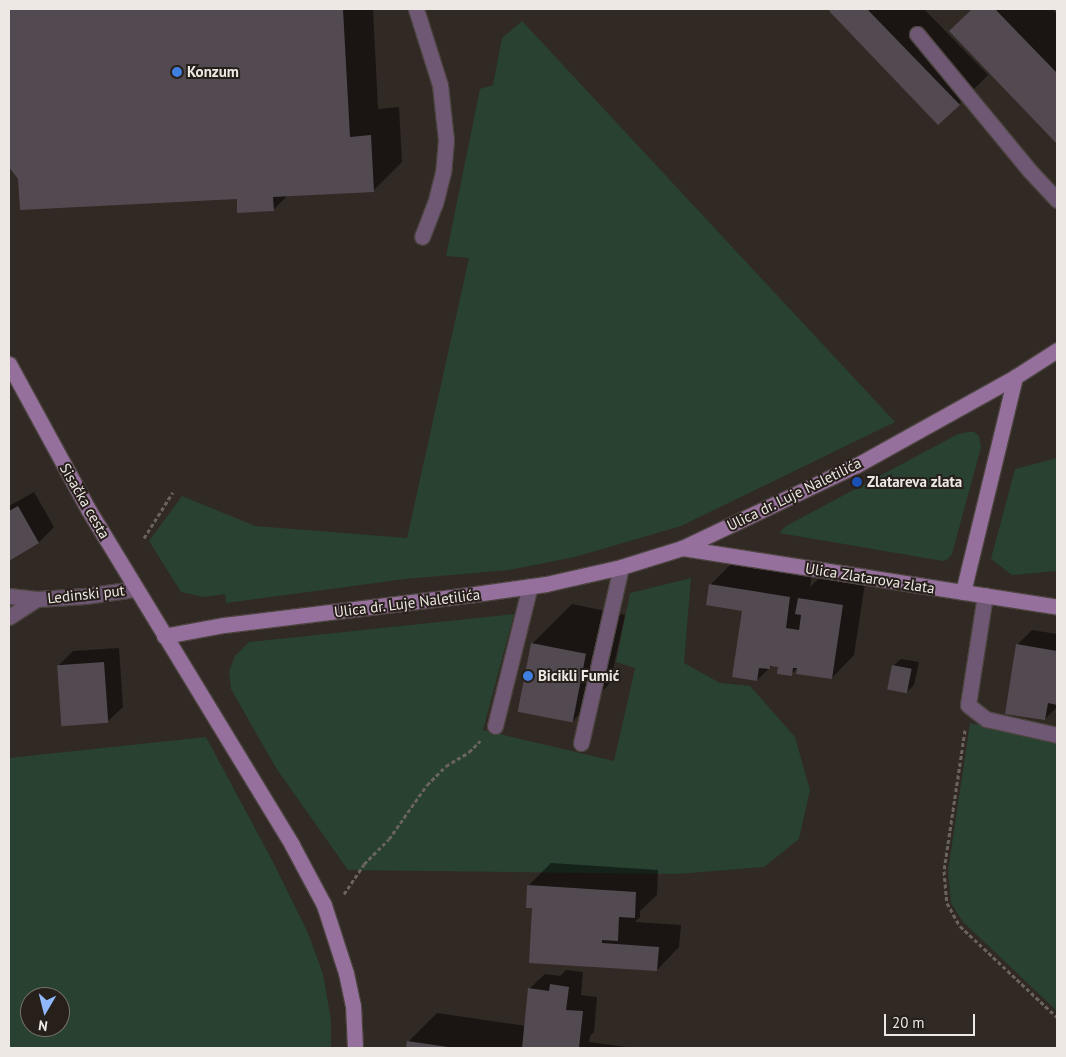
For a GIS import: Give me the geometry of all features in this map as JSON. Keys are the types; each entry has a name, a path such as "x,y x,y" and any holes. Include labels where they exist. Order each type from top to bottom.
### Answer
{"street":[{"path":"416,9 440,85 446,140 443,172 435,203 422,237"},
{"path":"917,34 1029,170 1057,200"},
{"name":"Ulica dr. Luje Naletilića","path":"164,636 224,625 530,586 621,567 682,548 857,464 1015,377 1057,350"},
{"name":"Sisačka cesta","path":"9,364 88,508 164,636"},
{"path":"963,592 1015,377"},
{"name":"Ulica Zlatarova zlata","path":"682,548 1057,607"},
{"path":"581,743 621,567"},
{"path":"495,726 530,586"},
{"name":"Ledinski put","path":"9,596 37,599 85,596 136,589"},
{"path":"985,595 968,705 986,719 1057,735"},
{"name":"Ledinski put","path":"9,617 37,599"},
{"path":"164,636 292,845 324,905 346,973 352,1006 356,1048"}],"path":[{"path":"144,538 173,492"},
{"path":"968,705 944,871 947,903 960,926 1057,1017"},
{"path":"343,894 364,864 390,839 427,785 446,766 469,752 495,726"}],"green space":[{"path":"522,21 895,422 681,526 575,557 509,570 405,579 226,603 225,594 203,597 181,592 149,541 182,496 255,526 407,538 469,258 446,256 480,89 493,85 502,38"},
{"path":"974,432 979,436 981,447 952,554 948,559 943,561 779,533 786,526 958,434"},
{"path":"1057,458 1057,571 1012,575 991,559 1015,469"},
{"path":"691,578 684,663 720,683 750,686 795,737 810,790 799,839 764,867 677,874 348,870 276,768 231,689 229,671 235,656 249,642 514,614 483,730 614,761 635,668 616,662 630,593"},
{"path":"970,723 1057,741 1057,1011 963,922 951,903 948,871"},
{"path":"206,737 273,862 308,933 323,974 331,1020 331,1048 9,1048 9,758"}],"building":[{"name":"Konzum","path":"9,9 343,9 350,137 371,135 374,192 273,197 274,211 237,213 237,199 20,210 18,179 9,167"},
{"path":"831,9 867,9 960,105 938,125 829,11"},
{"path":"972,9 995,9 1057,73 1057,144 949,31"},
{"path":"18,506 39,543 9,561 9,511"},
{"path":"709,584 790,597 786,628 799,630 801,615 795,614 798,598 843,605 832,679 796,674 797,668 793,668 792,676 777,674 778,667 770,666 770,669 759,668 757,681 732,677 742,611 706,605"},
{"path":"531,643 586,654 573,722 518,712"},
{"path":"1016,644 1057,651 1057,705 1048,703 1045,720 1005,714"},
{"path":"104,662 108,723 61,726 57,665"},
{"path":"892,665 912,669 907,693 887,690"},
{"path":"527,885 636,892 635,918 619,917 618,941 602,940 602,943 659,947 657,971 529,963 532,908 526,908"},
{"path":"550,984 569,987 566,1010 583,1011 579,1048 522,1048 528,988 549,991"},
{"path":"407,1041 448,1047 448,1048 406,1048"}],"place":[{"name":"Konzum","path":"177,72"},
{"name":"Zlatareva zlata","path":"857,482"},
{"name":"Bicikli Fumić","path":"528,676"}]}
